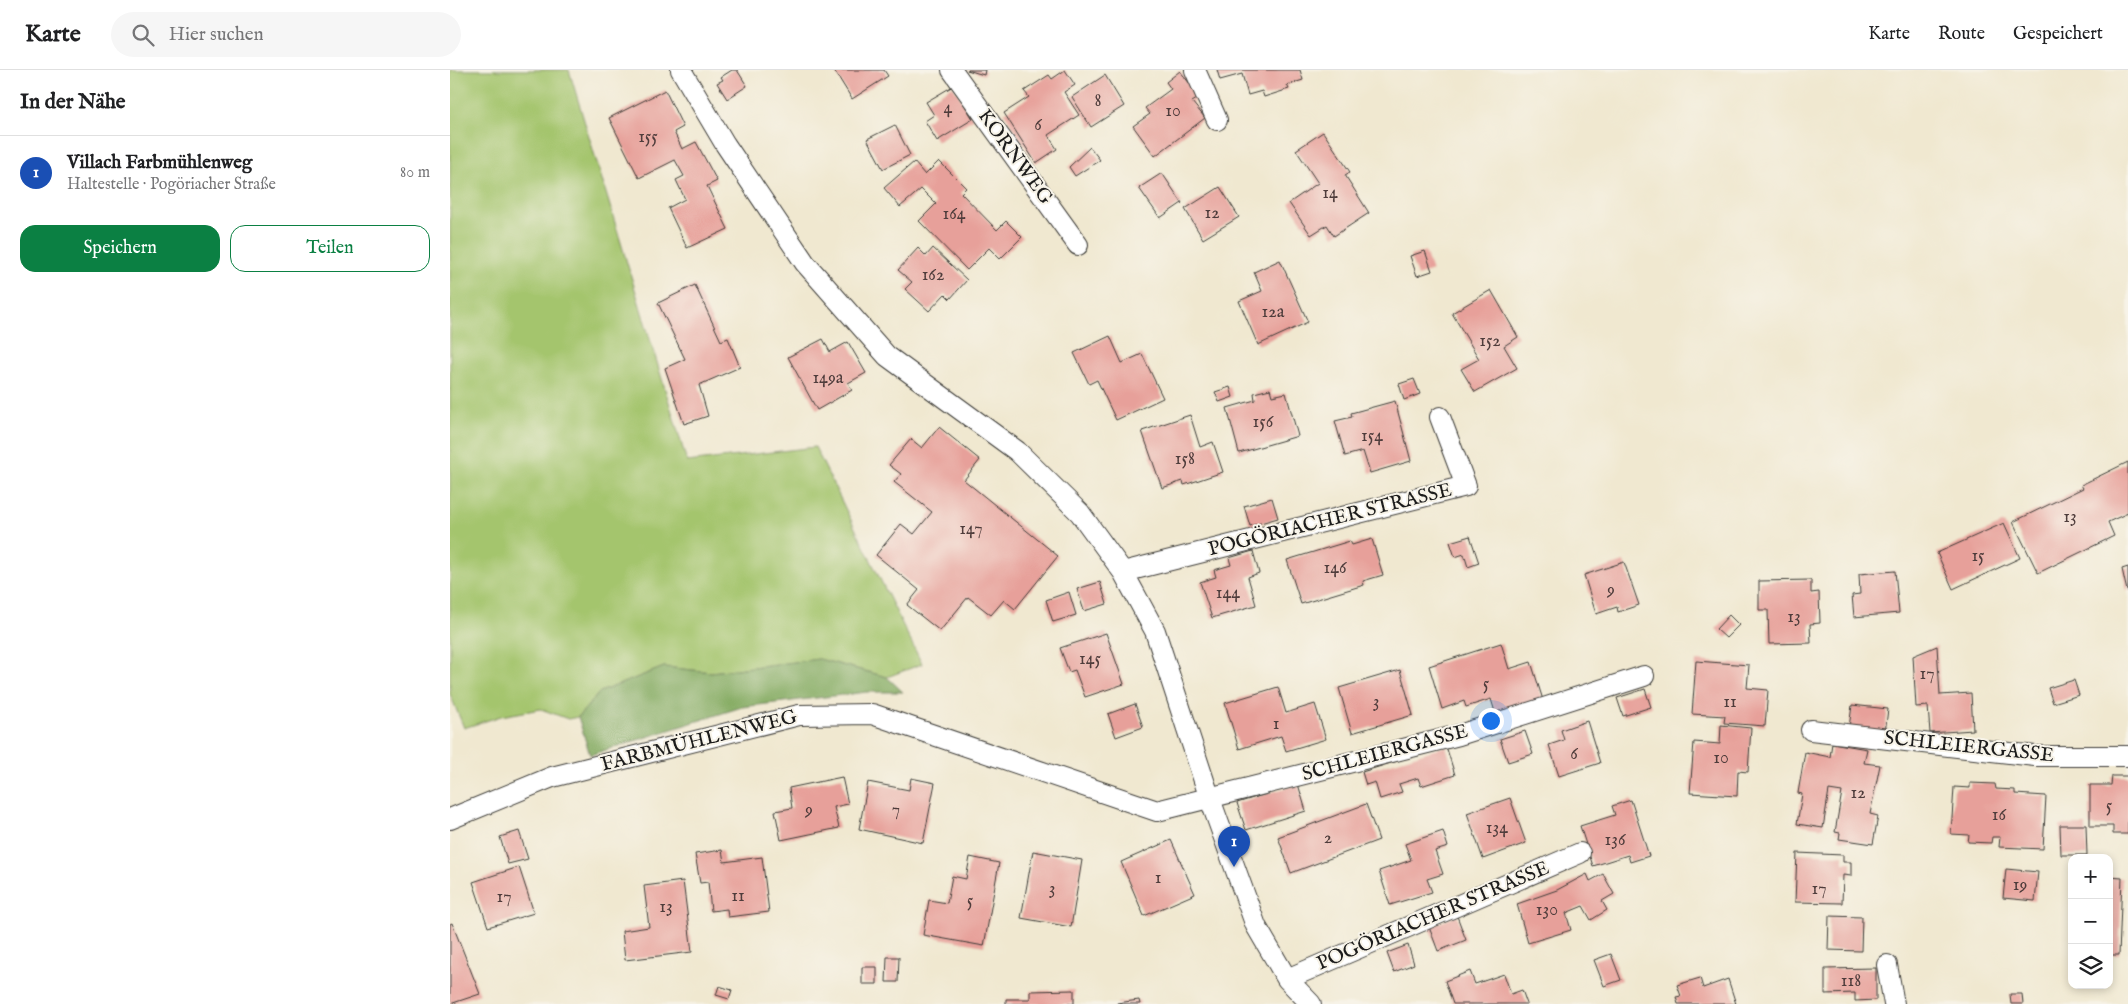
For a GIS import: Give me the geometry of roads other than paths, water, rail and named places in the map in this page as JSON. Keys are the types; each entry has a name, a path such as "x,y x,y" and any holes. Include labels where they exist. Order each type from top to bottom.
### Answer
{"street":[{"name":"POGÖRIACHER STRASSE","path":"681,70 725,144 805,264 887,356 1017,451 1080,513 1123,572 1155,631 1210,799 1256,926 1287,979 1311,1004"},
{"name":"KORNWEG","path":"952,70 1078,245"},
{"path":"1195,70 1217,120"},
{"name":"POGÖRIACHER STRASSE","path":"1123,572 1466,486 1440,417"},
{"name":"SCHLEIERGASSE","path":"1210,799 1459,734 1644,676"},
{"name":"FARBMÜHLENWEG","path":"450,819 552,778 799,715 872,714 1157,811 1210,799"},
{"name":"SCHLEIERGASSE","path":"1811,730 2034,756 2128,756"},
{"name":"POGÖRIACHER STRASSE","path":"1287,979 1580,853"},
{"path":"1887,965 1894,1004"}],"place":[{"name":"Villach Farbmühlenweg","path":"1234,867"}]}
